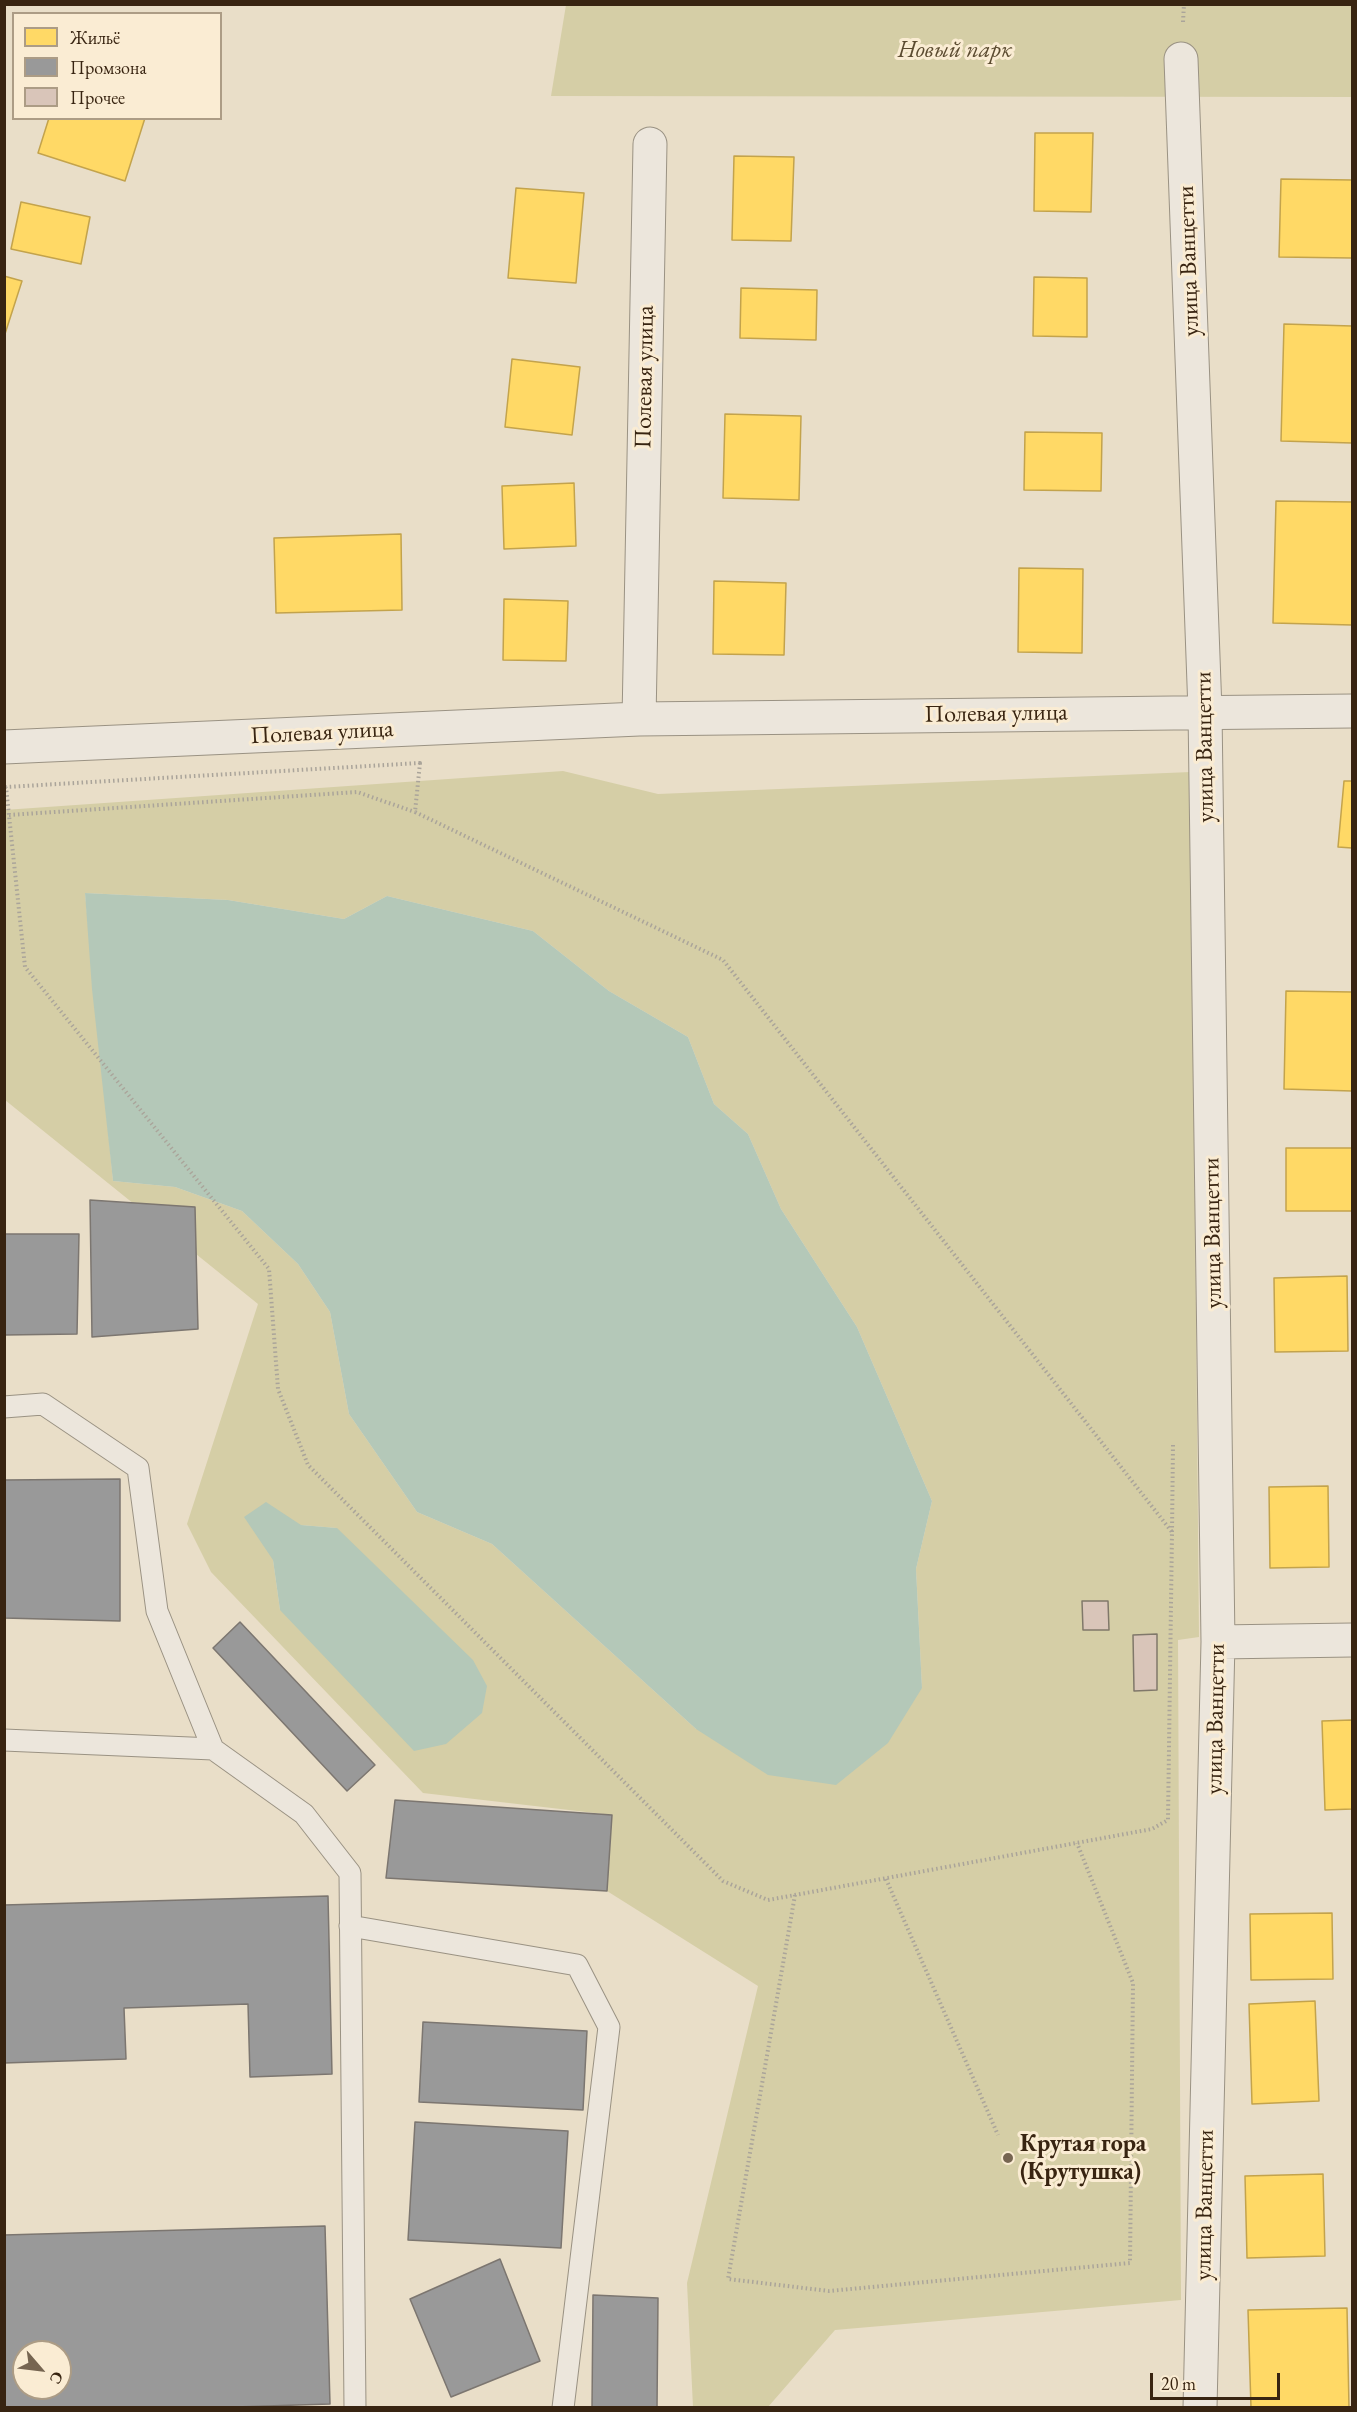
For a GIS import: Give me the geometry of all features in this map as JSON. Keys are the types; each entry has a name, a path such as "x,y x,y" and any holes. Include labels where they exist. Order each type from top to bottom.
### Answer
{"street":[{"name":"улица Ванцетти","path":"1181,59 1205,711 1218,1642 1200,2408"},
{"name":"Полевая улица","path":"639,719 650,144"},
{"name":"Полевая улица","path":"4,747 639,719 1353,711"},
{"path":"1218,1642 1353,1640"}],"lane":[{"path":"4,1407 43,1404 138,1468 157,1611 213,1749 304,1814 350,1873 355,2408"},
{"path":"4,1740 213,1749"},
{"path":"350,1926 577,1965 609,2026 563,2408"}],"path":[{"path":"415,812 420,763 6,787 25,967 269,1269 278,1389 308,1465 723,1881 768,1900 1152,1829 1168,1820 1173,1437"},
{"path":"9,815 357,792 415,812 723,960 1172,1532"},
{"path":"795,1895 728,2279 829,2291 1130,2263 1133,1983 1077,1843"},
{"path":"885,1879 998,2135"}],"green space":[{"name":"Новый парк","path":"566,5 1352,5 1352,97 551,96"},
{"path":"563,771 658,794 1191,772 1199,1637 1178,1640 1181,2300 835,2330 768,2407 693,2407 687,2283 758,1986 607,1891 612,1815 423,1793 211,1572 187,1524 258,1304 5,1100 4,810","holes":["85,893 228,900 344,919 387,896 533,931 609,991 688,1037 714,1104 748,1134 781,1209 857,1327 932,1501 916,1569 922,1688 696,1729 492,1544 417,1512 349,1414 330,1312 298,1264 242,1211 175,1187 113,1181","301,1525 337,1528 280,1610 273,1560"]}],"shaded area":[{"path":"85,893 228,900 344,919 387,896 533,931 609,991 688,1037 714,1104 748,1134 781,1209 857,1327 932,1501 916,1569 922,1688 888,1743 836,1785 768,1775 696,1729 492,1544 417,1512 349,1414 330,1312 298,1264 242,1211 175,1187 113,1181 92,989"},
{"path":"266,1502 301,1525 337,1528 473,1660 487,1686 482,1713 446,1744 414,1751 280,1610 273,1560 244,1517"}],"building: Жильё":[{"path":"48,120 144,120 125,181 38,153"},
{"path":"1035,133 1093,133 1091,212 1034,211"},
{"path":"734,156 794,157 791,241 732,240"},
{"path":"1281,179 1352,180 1352,258 1279,257"},
{"path":"516,188 584,193 576,283 508,278"},
{"path":"21,202 90,217 81,264 11,249"},
{"path":"4,276 22,281 4,337"},
{"path":"1034,277 1087,278 1087,337 1033,336"},
{"path":"741,288 817,290 816,340 740,338"},
{"path":"1284,324 1352,326 1352,443 1281,441"},
{"path":"512,359 580,367 572,435 505,427"},
{"path":"725,414 801,416 799,500 723,498"},
{"path":"1025,432 1102,433 1101,491 1024,490"},
{"path":"574,483 576,546 504,549 502,486"},
{"path":"1276,501 1352,502 1352,625 1273,623"},
{"path":"401,534 402,610 276,613 274,538"},
{"path":"1019,568 1083,569 1082,653 1018,652"},
{"path":"714,581 786,583 784,655 713,654"},
{"path":"504,599 568,601 566,661 503,660"},
{"path":"1344,781 1352,781 1352,848 1338,847"},
{"path":"1286,991 1352,992 1352,1091 1284,1089"},
{"path":"1286,1148 1352,1148 1352,1211 1286,1211"},
{"path":"1347,1276 1348,1351 1275,1352 1274,1278"},
{"path":"1328,1486 1329,1567 1270,1568 1269,1487"},
{"path":"1352,1720 1352,1809 1325,1810 1322,1721"},
{"path":"1332,1913 1333,1979 1251,1980 1250,1914"},
{"path":"1315,2001 1319,2101 1252,2104 1249,2004"},
{"path":"1323,2174 1325,2256 1247,2258 1245,2176"},
{"path":"1347,2308 1349,2408 1251,2408 1248,2310"}],"building: Промзона":[{"path":"90,1200 195,1207 198,1329 92,1337"},
{"path":"4,1234 79,1234 77,1334 4,1335"},
{"path":"120,1479 120,1621 4,1618 4,1480"},
{"path":"240,1622 375,1765 347,1791 213,1648"},
{"path":"395,1800 612,1815 607,1891 386,1878"},
{"path":"328,1896 332,2074 250,2077 248,2004 124,2008 126,2059 4,2063 4,1905"},
{"path":"423,2022 587,2031 583,2110 419,2102"},
{"path":"415,2122 568,2131 561,2248 408,2240"},
{"path":"325,2226 330,2404 203,2408 4,2408 4,2235"},
{"path":"500,2259 540,2361 451,2397 410,2299"},
{"path":"593,2295 658,2298 657,2408 592,2408"}],"building: Прочее":[{"path":"1082,1601 1108,1601 1109,1630 1083,1630"},
{"path":"1157,1634 1157,1690 1134,1691 1133,1635"}],"place":[{"name":"Крутая гора (Крутушка)","path":"1008,2158"}]}
